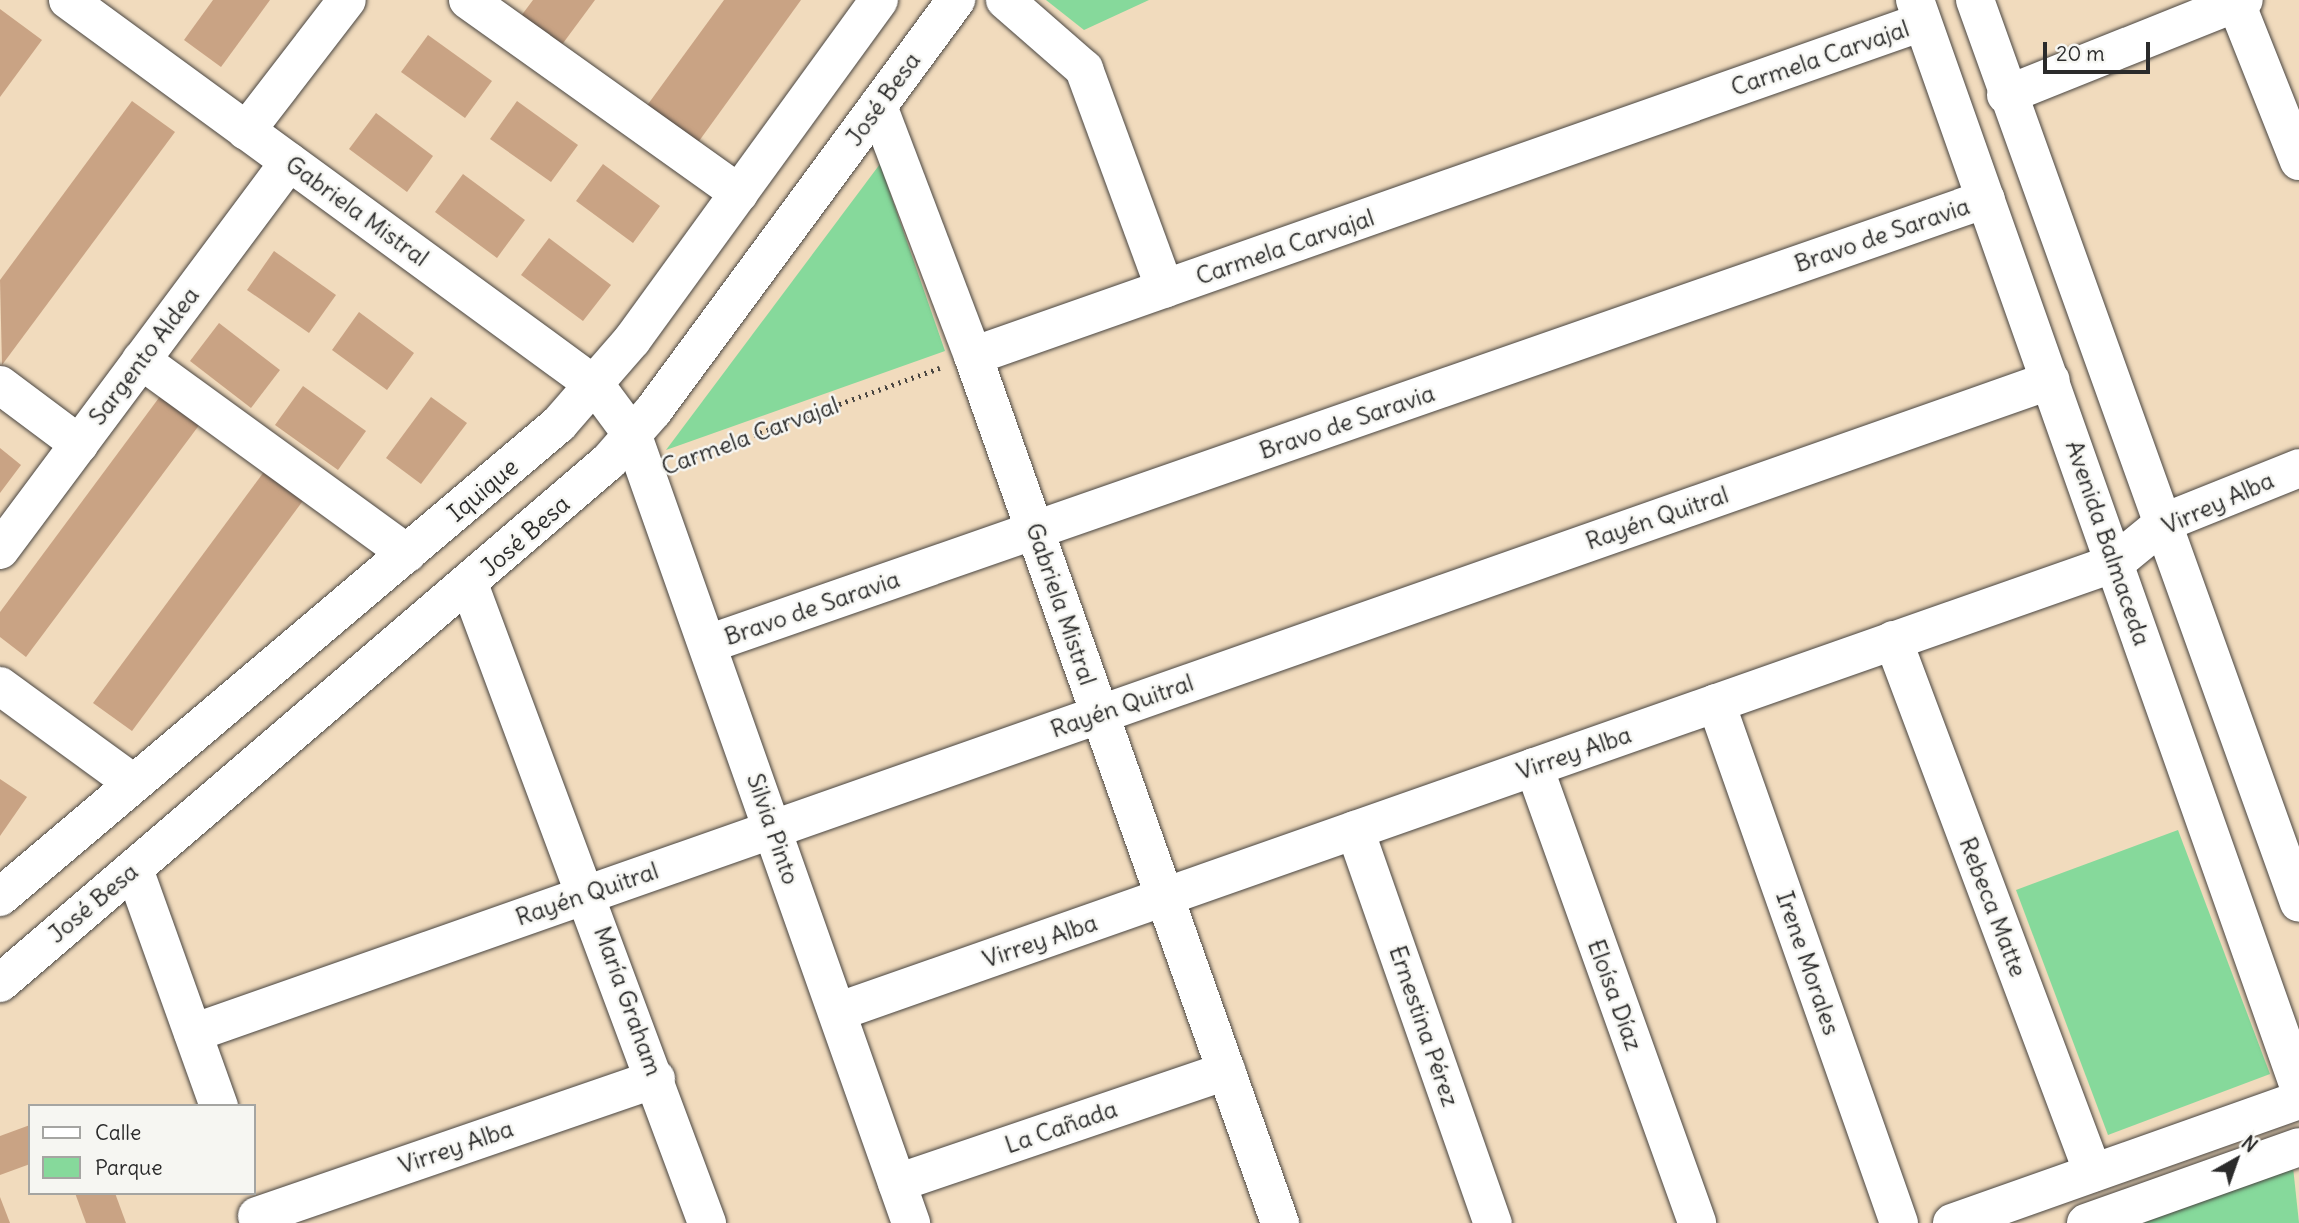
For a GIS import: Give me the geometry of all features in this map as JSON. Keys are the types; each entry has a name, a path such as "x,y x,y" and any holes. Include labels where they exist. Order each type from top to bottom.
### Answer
{"street":[{"name":"Gabriela Mistral","path":"68,0 596,386 633,436"},
{"path":"246,131 348,0"},
{"path":"468,0 739,192"},
{"name":"Iquique","path":"0,897 529,452 596,386 879,0"},
{"name":"José Besa","path":"0,983 470,584 633,436 956,0"},
{"path":"1005,0 1084,69 1164,289"},
{"path":"1975,0 2006,94 2165,522 2299,903"},
{"path":"2006,94 2240,2 2299,161"},
{"name":"Carmela Carvajal","path":"973,356 1164,289 1919,11"},
{"name":"Avenida Balmaceda","path":"1919,11 2299,1087"},
{"name":"Gabriela Mistral","path":"878,106 973,356 1280,1223"},
{"name":"Sargento Aldea","path":"0,550 289,162"},
{"name":"Bravo de Saravia","path":"708,644 1986,199"},
{"path":"141,360 407,553"},
{"name":"Rayén Quitral","path":"193,1033 2051,380"},
{"path":"0,385 79,444"},
{"name":"Silvia Pinto","path":"633,436 911,1223"},
{"name":"Virrey Alba","path":"837,1012 2115,563 2165,522 2299,468"},
{"name":"María Graham","path":"470,584 590,894 707,1223"},
{"name":"Rebeca Matte","path":"1893,640 2093,1173"},
{"path":"0,686 133,783"},
{"name":"Irene Morales","path":"1716,703 1899,1223"},
{"name":"Eloísa Díaz","path":"1534,767 1697,1223"},
{"name":"Ernestina Pérez","path":"1355,830 1493,1223"},
{"path":"134,869 218,1104"},
{"name":"La Cañada","path":"897,1183 1226,1071"},
{"name":"Virrey Alba","path":"255,1211 656,1079"},
{"path":"1952,1223 2299,1100"},
{"path":"2086,1223 2124,1217 2299,1147"}],"path":[{"name":"Carmela Carvajal","path":"648,473 973,356"}],"green space":[{"path":"1046,0 1149,0 1084,30"},
{"path":"880,164 945,351 666,450"},
{"path":"2178,830 2270,1074 2108,1135 2016,890"},
{"path":"2293,1167 2299,1223 2144,1221"}],"building":[{"path":"213,0 270,0 221,67 184,40"},
{"path":"533,0 595,0 558,50 518,20"},
{"path":"724,0 801,0 694,148 643,111"},
{"path":"0,9 42,40 0,97"},
{"path":"428,35 492,81 465,118 401,72"},
{"path":"132,101 175,132 2,365 0,280"},
{"path":"517,101 578,145 551,182 490,139"},
{"path":"376,113 433,156 407,192 349,149"},
{"path":"603,164 660,206 633,243 576,201"},
{"path":"463,174 525,220 497,258 435,212"},
{"path":"549,238 611,285 583,321 521,275"},
{"path":"274,251 336,295 309,333 247,290"},
{"path":"359,312 414,353 387,390 332,350"},
{"path":"219,323 280,370 251,408 190,361"},
{"path":"303,386 366,431 338,470 275,425"},
{"path":"161,395 200,424 26,657 0,637 0,612"},
{"path":"431,397 467,423 421,484 386,458"},
{"path":"0,448 21,465 0,493"},
{"path":"266,469 305,498 132,731 93,703"},
{"path":"0,779 27,797 0,836"},
{"path":"28,1126 28,1165 0,1175 0,1136"},
{"path":"76,1195 116,1195 126,1223 86,1223"},
{"path":"0,1197 10,1223 0,1223"}]}
